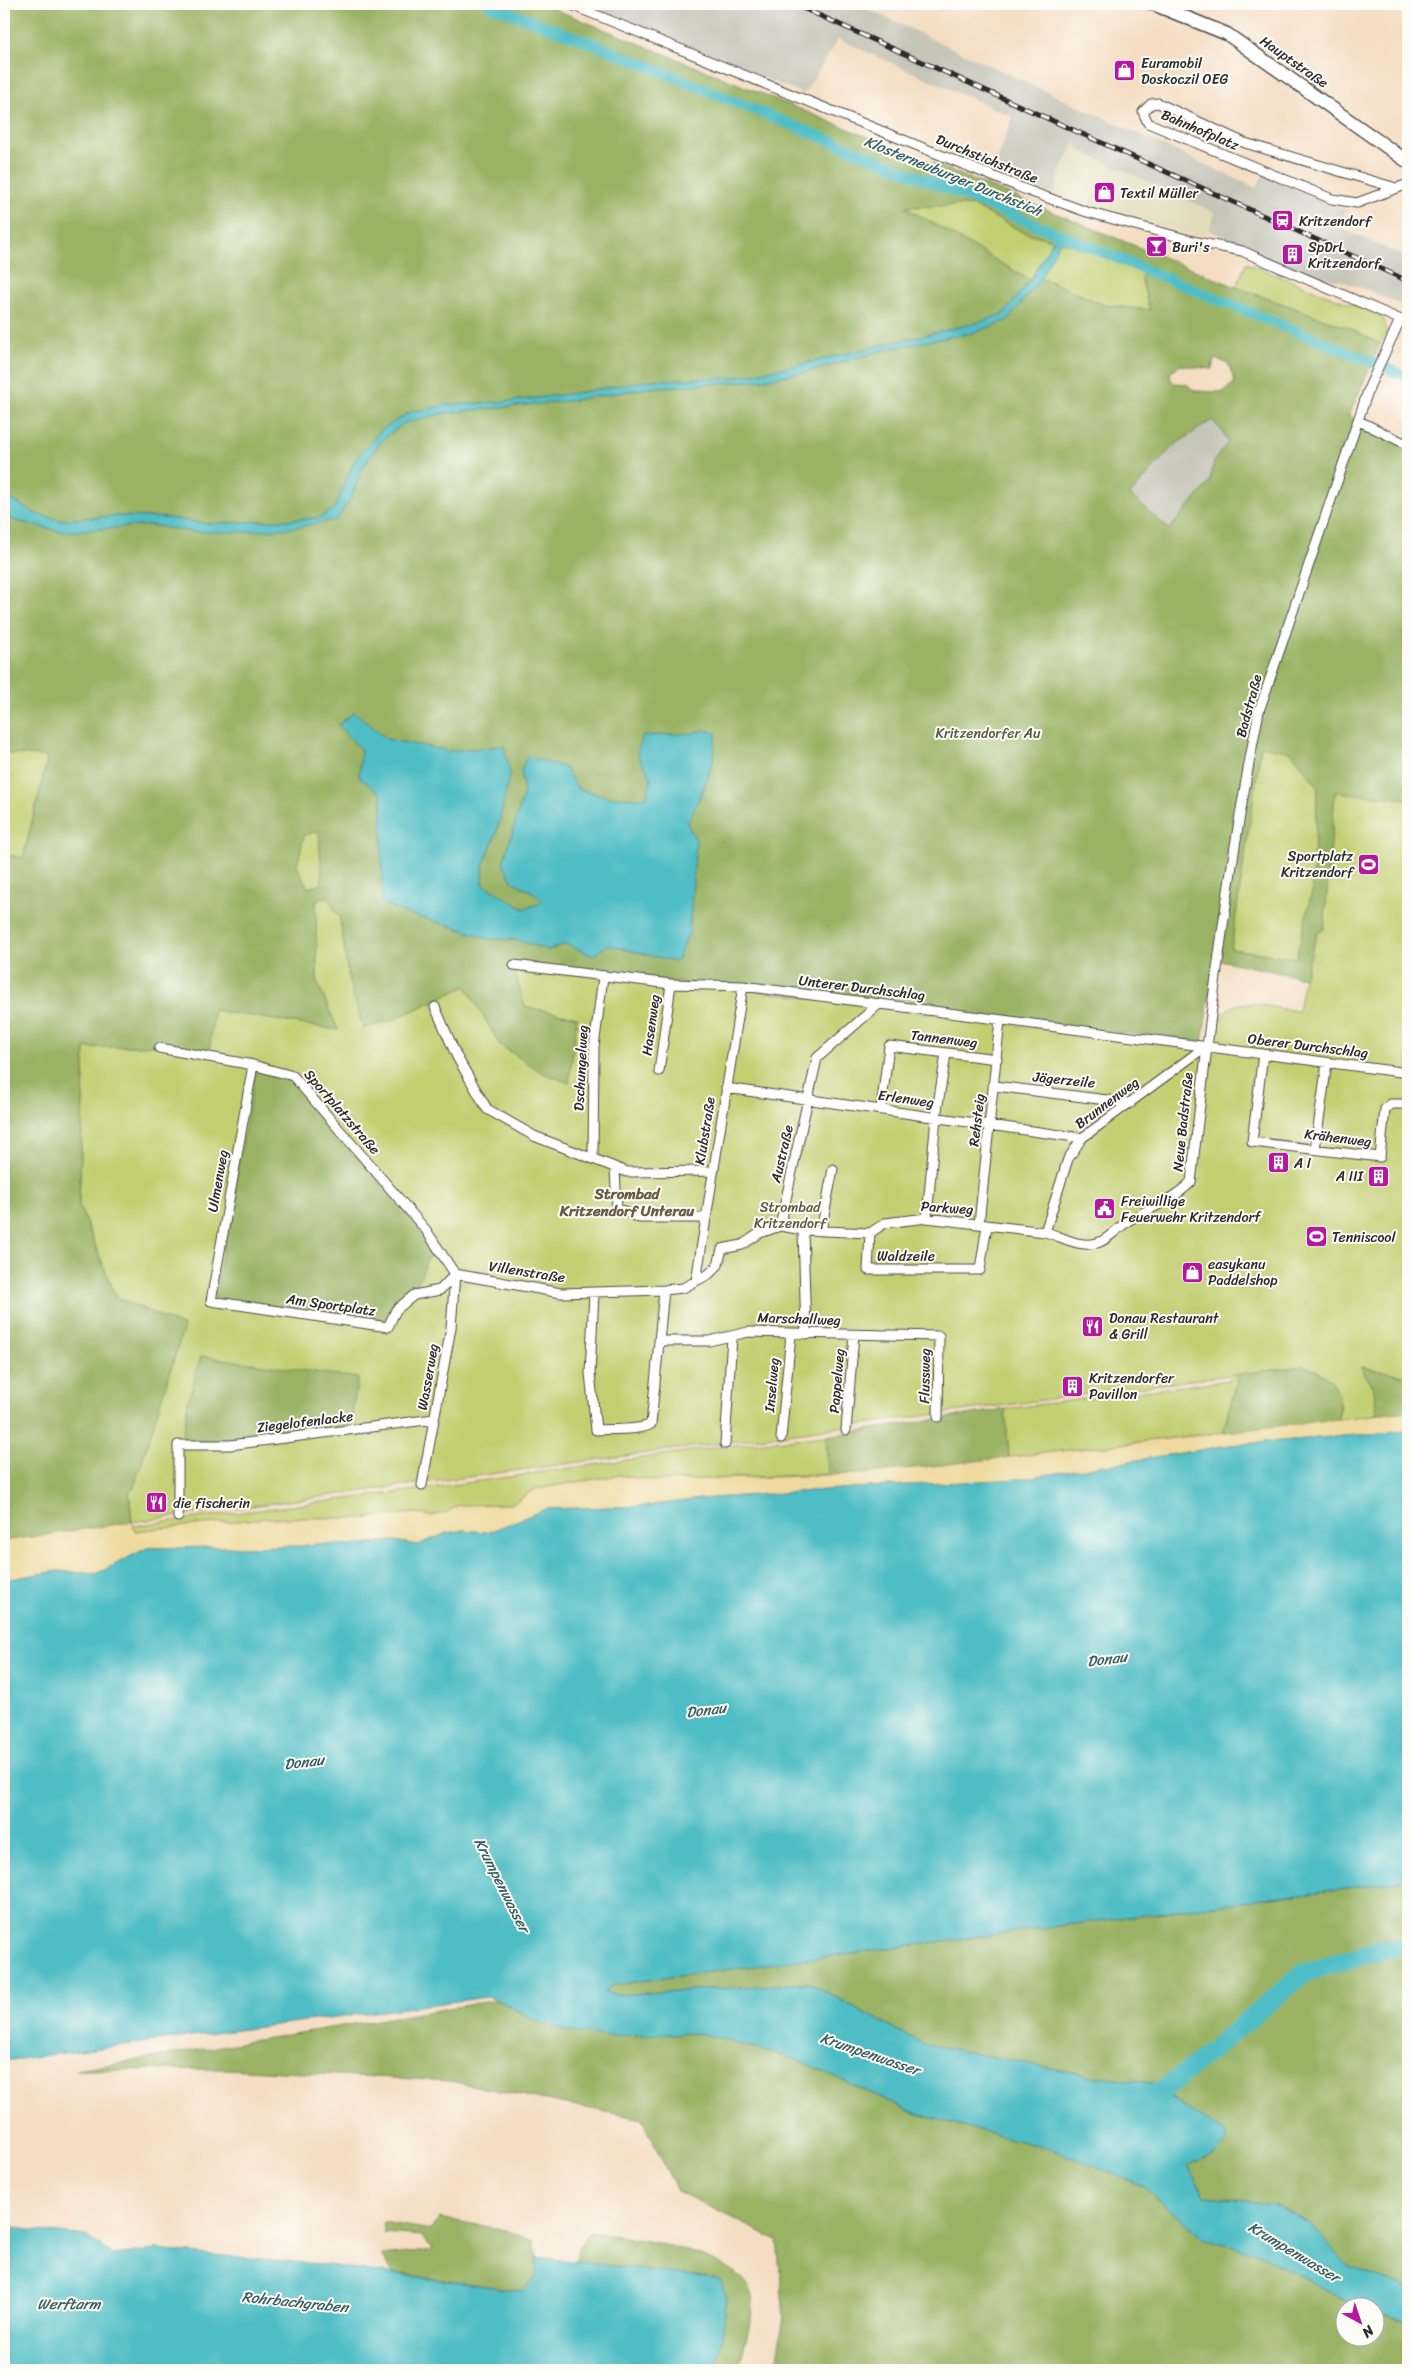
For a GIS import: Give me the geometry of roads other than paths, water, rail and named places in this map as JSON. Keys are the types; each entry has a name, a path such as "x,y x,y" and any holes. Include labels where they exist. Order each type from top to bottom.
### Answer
{"main road":[{"name":"Hauptstraße","path":"1153,4 1227,34 1408,162"}],"street":[{"name":"Durchstichstraße","path":"569,4 1029,191 1086,212 1197,242 1242,251 1404,322"},
{"name":"Bahnhofplatz","path":"1396,188 1245,143 1158,103 1151,104 1143,112 1144,119 1148,123 1332,199 1358,203 1408,184"},
{"name":"Badstraße","path":"1205,1047 1249,763 1259,711 1370,385 1389,342 1404,322"},
{"path":"1359,421 1408,446"},
{"name":"Unterer Durchschlag","path":"514,966 671,984 743,986 1205,1047"},
{"name":"Dschungelweg","path":"592,1160 594,1047 603,977"},
{"name":"Hasenweg","path":"658,1070 671,984"},
{"name":"Klubstraße","path":"696,1281 743,986"},
{"name":"Austraße","path":"780,1226 818,1058 879,1004"},
{"path":"435,1007 457,1057 487,1109 534,1136 615,1169 627,1172 713,1171"},
{"name":"Rehsteig","path":"980,1270 990,1123 1000,1020"},
{"name":"Tannenweg","path":"881,1109 888,1046 997,1059"},
{"name":"Oberer Durchschlag","path":"1205,1047 1408,1073"},
{"name":"Brunnenweg","path":"1044,1232 1068,1159 1082,1138 1205,1047"},
{"name":"Neue Badstraße","path":"1044,1232 1057,1235 1068,1243 1097,1244 1127,1222 1179,1194 1191,1182 1205,1047"},
{"name":"Sportplatzstraße","path":"159,1048 253,1065 293,1076 426,1230 455,1274"},
{"path":"927,1218 936,1117 946,1054"},
{"name":"Krähenweg","path":"1263,1054 1252,1142 1380,1157 1385,1110 1391,1104 1406,1104"},
{"path":"1315,1149 1327,1063"},
{"name":"Ulmenweg","path":"211,1301 253,1065"},
{"name":"Jägerzeile","path":"995,1086 1131,1102"},
{"name":"Erlenweg","path":"726,1088 990,1123 1082,1138"},
{"path":"615,1169 617,1208 639,1218 705,1218"},
{"path":"821,1230 833,1169"},
{"name":"Parkweg","path":"780,1226 803,1230 870,1233 885,1223 927,1218 1044,1232"},
{"path":"594,1293 590,1373 596,1430 648,1427 651,1424 664,1290 683,1288 710,1274 718,1265 722,1248 742,1245 760,1233 780,1226"},
{"path":"803,1230 806,1334"},
{"name":"Waldzeile","path":"870,1233 868,1270 980,1270"},
{"name":"Villenstraße","path":"455,1274 561,1293 664,1290"},
{"name":"Am Sportplatz","path":"211,1301 388,1327 396,1310 414,1295 440,1290 455,1274"},
{"name":"Wasserweg","path":"422,1485 451,1328 455,1274"},
{"name":"Marschallweg","path":"660,1341 709,1341 748,1332 939,1336"},
{"name":"Inselweg","path":"782,1438 791,1334"},
{"name":"Pappelweg","path":"846,1430 854,1335"},
{"name":"Flussweg","path":"938,1417 939,1336"},
{"path":"725,1444 732,1337"},
{"name":"Ziegelofenlacke","path":"178,1517 178,1445 230,1445 434,1419"}],"water":[{"path":"1057,238 1060,241 1040,279 1008,320 976,332 887,349 815,370 761,380 649,388 567,401 445,413 404,423 381,441 362,468 351,498 336,520 292,528 243,532 193,532 150,525 63,532 4,518 4,495 36,514 60,520 118,516 169,518 209,524 318,518 334,509 355,460 381,430 410,412 446,405 514,401 582,392 650,380 731,378 802,364 976,323 1004,314 1030,280 1053,240"},
{"path":"354,712 387,739 449,751 504,746 510,774 497,831 483,866 483,884 524,909 543,902 534,893 512,881 503,863 524,793 521,771 527,756 565,768 578,789 609,797 646,798 651,778 637,754 643,736 692,733 704,730 716,733 713,757 703,791 687,823 696,840 689,934 676,962 608,945 593,956 566,944 548,950 517,940 488,939 456,927 407,914 382,903 382,795 359,777 361,750 338,725"},
{"path":"1408,1431 1408,1880 648,1980 614,1985 604,1991 613,1995 809,1983 921,2043 1097,2077 1153,2083 1187,2109 1226,2132 1226,2144 1217,2153 1188,2166 1204,2196 1274,2203 1310,2224 1349,2267 1408,2288 1408,2321 1384,2315 1384,2296 1338,2296 1259,2254 1201,2237 1143,2186 1054,2150 917,2114 798,2060 699,2033 607,2036 570,2032 538,2022 498,2000 487,1997 4,2061 4,1580 58,1571 96,1574 147,1548 302,1546 315,1544 351,1545 394,1541 417,1545 447,1533 463,1530 489,1532 546,1509 647,1506 700,1499 1020,1479 1230,1445"},
{"name":"Werftarm","path":"4,2227 86,2236 114,2255 155,2250 320,2264 522,2291 536,2278 537,2257 720,2279 727,2298 715,2370 4,2370"}],"waterway":[{"name":"Klosterneuburger Durchstich","path":"487,4 601,47 1408,377"},
{"path":"1140,2101 1170,2085 1304,1973 1384,1949 1408,1946"}],"railway":[{"path":"794,4 1408,281"}],"place":[{"name":"Euramobil Doskoczil OEG","path":"1125,71"},
{"name":"Textil Müller","path":"1104,193"},
{"name":"Kritzendorf","path":"1283,221"},
{"name":"Buri's","path":"1156,247"},
{"name":"SpDrL Kritzendorf","path":"1292,255"},
{"name":"Sportplatz Kritzendorf","path":"1369,864"},
{"name":"A I","path":"1278,1163"},
{"name":"A III","path":"1379,1176"},
{"name":"Freiwillige Feuerwehr Kritzendorf","path":"1105,1209"},
{"name":"Tenniscool","path":"1316,1237"},
{"name":"easykanu Paddelshop","path":"1192,1272"},
{"name":"Donau Restaurant & Grill","path":"1093,1326"},
{"name":"Kritzendorfer Pavillon","path":"1073,1386"},
{"name":"die fischerin","path":"157,1503"}],"district":[{"name":"Strombad Kritzendorf Unterau","path":"627,1202"}],"park label":[{"name":"Kritzendorfer Au","path":"988,733"},
{"name":"Strombad Kritzendorf","path":"790,1216"}],"water label":[{"name":"Donau","path":"1107,1659"},
{"name":"Donau","path":"706,1710"},
{"name":"Donau","path":"304,1762"},
{"name":"Krumpenwasser","path":"502,1885"},
{"name":"Krumpenwasser","path":"870,2054"},
{"name":"Krumpenwasser","path":"1294,2252"},
{"name":"Rohrbachgraben","path":"295,2302"}]}
